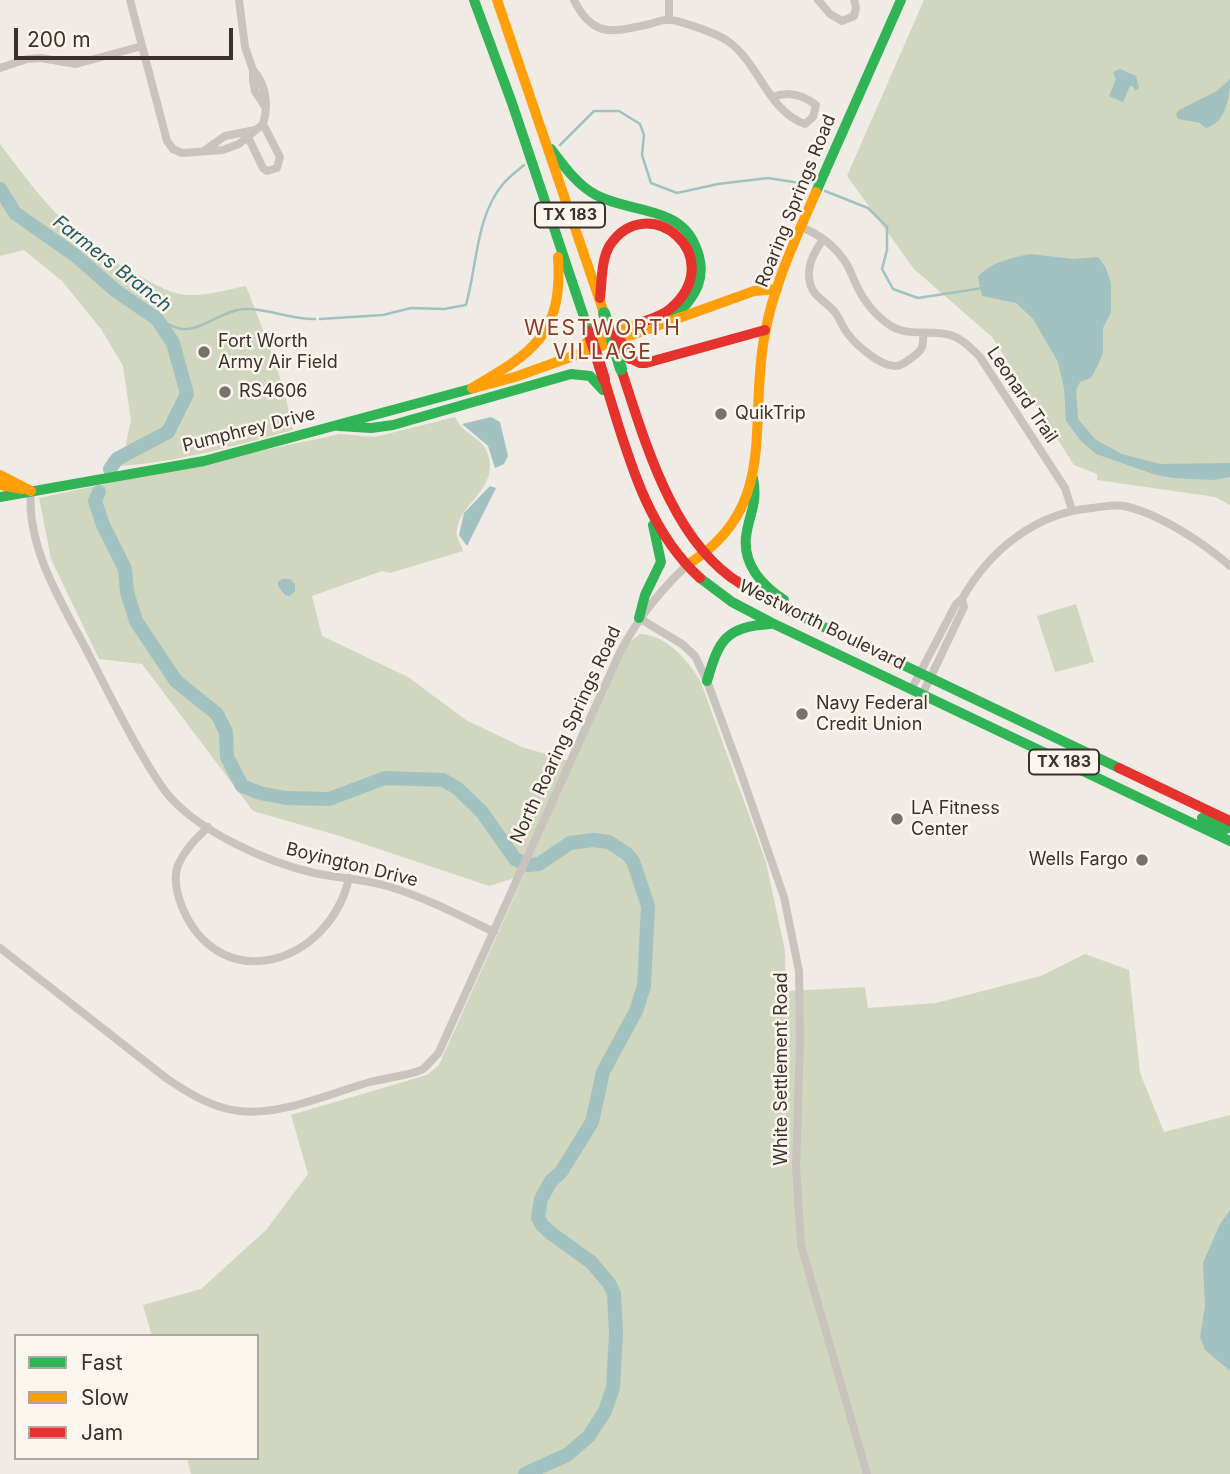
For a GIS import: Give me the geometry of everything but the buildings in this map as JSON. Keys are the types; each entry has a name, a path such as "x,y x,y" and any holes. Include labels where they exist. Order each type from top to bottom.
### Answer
{"main road":[{"name":"Westworth Boulevard","path":"497,0 655,470 685,526 706,554 762,598 1230,821"},
{"name":"Roaring Springs Road","path":"687,565 706,554 732,526 746,502 753,478 765,330 777,289 801,226 901,0"},
{"name":"Westworth Boulevard","path":"479,2 618,424 645,498 666,539 687,565 727,599 772,624 1230,841"},
{"path":"512,103 529,97"},
{"path":"543,139 568,171 594,193 610,202 671,219 683,226 693,237 701,259 701,282 689,303 673,319"},
{"path":"472,388 640,323 667,311 681,297 691,279 693,260 684,241 668,227 646,223 625,230 617,237 610,245 604,265 602,308 630,358 646,363 765,330"},
{"path":"472,388 510,367 547,332 556,309 559,291 560,266 555,232"},
{"path":"472,388 515,377 754,291 777,289"},
{"path":"339,426 372,428 393,425 571,374 597,379 618,424"},
{"name":"Pumphrey Drive","path":"0,498 204,461 472,388"},
{"path":"637,476 655,470"},
{"path":"0,475 31,491"},
{"path":"753,478 757,497 746,537 747,553 753,570 759,582 769,591 819,619 828,629"},
{"path":"0,483 31,491"},
{"path":"639,618 645,595 660,562 658,543 645,498"},
{"path":"707,681 717,648 726,634 737,627 772,624"},
{"path":"1018,740 1035,742 1089,768 1096,768 1103,760"},
{"path":"1118,788 1135,787 1225,829 1230,827"}],"street":[{"path":"130,0 167,141 173,149 182,153 232,148 264,124"},
{"path":"239,0 245,47 265,96 264,124 280,157 277,167 267,171 263,168 252,133"},
{"path":"574,0 583,16 601,30 611,32 669,19 727,40 753,69 781,110 791,120 805,124 813,117 816,105 807,98 782,93 773,97"},
{"path":"669,0 669,19"},
{"path":"818,0 830,14 842,21 854,16 856,8 853,0"},
{"path":"0,68 27,59 41,58 76,64 142,46"},
{"path":"205,150 225,136 252,133"},
{"name":"Leonard Trail","path":"801,226 818,234 847,264 864,300 888,324 900,330 954,336 980,357 1065,488 1072,510"},
{"path":"823,239 812,257 809,271 813,292 832,309 848,335 863,350 884,362 898,366 921,352 924,344 923,333"},
{"name":"Boyington Drive","path":"31,491 29,511 48,574 122,720 170,798 232,842 272,861 314,873 349,878 410,893 494,932"},
{"path":"917,691 964,607 962,599 992,556 1016,537 1048,518 1072,510 1120,506 1145,512 1230,566"},
{"name":"North Roaring Springs Road","path":"494,932 525,857 621,650 639,618 687,565"},
{"name":"White Settlement Road","path":"639,618 682,644 695,656 707,681 778,877 798,957 800,1042 796,1168 801,1245 867,1474"},
{"path":"208,827 186,850 177,867 176,888 180,903 202,939 234,957 254,961 271,960 298,951 320,934 341,905 349,878"},
{"path":"0,948 166,1079 195,1097 227,1109 255,1112 421,1071 438,1054 494,932"}],"green space":[{"path":"924,0 1230,0 1230,505 1215,497 1097,480 1097,474 1074,465 992,337 914,269 847,176"},
{"path":"0,144 31,185 63,220 119,265 179,294 206,294 246,286 279,374 293,430 186,457 121,466 131,421 123,366 101,329 62,281 24,250 0,256"},
{"path":"455,417 463,428 485,447 490,465 488,477 458,524 457,536 463,551 390,573 382,571 312,596 322,636 408,677 466,720 522,747 572,762 627,644 640,634 650,635 675,650 700,680 766,862 785,951 786,991 865,987 868,1008 936,1003 1041,976 1085,954 1129,970 1140,1073 1164,1132 1230,1115 1230,1474 191,1474 188,1460 259,1460 259,1334 151,1334 143,1305 201,1289 266,1230 308,1174 291,1115 427,1075 439,1065 524,875 489,886 343,837 253,811 142,664 99,659 51,559 39,498 340,434 375,437"},
{"path":"1076,604 1094,662 1055,672 1037,616"}],"water":[{"path":"1120,69 1136,76 1139,88 1135,91 1133,86 1130,86 1123,102 1109,96 1116,79 1113,72"},
{"path":"1230,79 1226,108 1213,125 1206,128 1200,123 1178,119 1176,114 1179,110 1217,91"},
{"path":"1031,254 1073,259 1098,257 1106,268 1111,284 1111,312 1103,328 1103,352 1091,378 1080,382 1076,390 1078,419 1096,440 1122,454 1160,464 1230,463 1230,477 1213,480 1156,475 1096,454 1080,440 1066,421 1064,388 1058,362 1033,319 1016,303 982,296 978,277 983,272 1002,261"},
{"path":"491,417 500,422 508,456 504,464 495,468 488,446 462,424"},
{"path":"490,486 496,488 467,546 459,535 464,513"},
{"path":"282,579 290,579 295,584 295,591 290,596 285,595 278,586"},
{"path":"1230,1210 1230,1371 1205,1350 1200,1337 1205,1306 1203,1263 1220,1224"}],"waterway":[{"path":"560,145 594,111 619,111 640,124 644,135 642,155 651,183 677,193 718,184 768,178 806,184"},
{"path":"320,319 383,315 411,308 444,309 466,305 487,211 503,184 524,165"},
{"name":"Farmers Branch","path":"0,189 15,213 157,319 173,343 187,394 168,432 117,459 110,469"},
{"path":"825,191 868,208 887,227 887,250 882,269 893,289 918,298 983,288"},
{"path":"157,319 182,329 197,327 244,309 315,319"},
{"name":"Farmers Branch","path":"99,492 95,501 103,525 125,569 127,592 136,621 176,681 217,714 226,732 227,757 242,786 286,798 329,799 385,778 443,780 457,788 482,812 515,859 529,865 539,864 570,843 593,840 609,842 633,861 648,906 644,986 636,1011 603,1072 592,1122 561,1172 551,1181 541,1199 538,1218 552,1234 591,1262 609,1283 614,1294 616,1334 613,1388 605,1411 589,1436 567,1455 525,1474"}],"traffic: fast":[{"path":"474,0 512,103 589,332"},
{"path":"816,192 901,0"},
{"path":"551,149 571,175 589,191 604,199 668,218 680,225 689,235 699,255 700,275 694,294 673,319"},
{"path":"604,313 621,369"},
{"path":"339,426 371,428 393,425 571,374 590,376 603,390"},
{"path":"0,497 204,461 474,388"},
{"path":"753,478 754,502 746,537 748,557 756,574 784,600"},
{"path":"639,618 645,595 661,562 653,525"},
{"path":"700,578 732,602 772,623 1230,841"},
{"path":"741,584 767,600 1119,768"},
{"path":"707,681 716,655 726,638 743,628 770,624"},
{"path":"1202,818 1225,829 1230,827"}],"traffic: slow":[{"path":"497,0 604,313"},
{"path":"687,565 717,542 736,517 748,490 757,431 760,367 769,315 786,261 816,192"},
{"path":"472,388 512,363 540,338 555,305 558,257"},
{"path":"474,388 515,377 754,291 777,289"},
{"path":"586,343 640,323"},
{"path":"0,475 31,491"},
{"path":"0,485 22,489"}],"traffic: jam":[{"path":"600,298 603,264 610,245 626,229 644,224 662,226 677,236 688,251 692,269 686,289 670,309 640,323"},
{"path":"630,358 646,363 765,330"},
{"path":"589,332 604,379"},
{"path":"615,334 630,358"},
{"path":"621,369 651,458 679,516 717,566 741,584"},
{"path":"604,379 629,459 651,511 664,535 700,578"},
{"path":"1119,768 1230,821"}],"place":[{"name":"Fort Worth Army Air Field","path":"204,352"},
{"name":"RS4606","path":"225,392"},
{"name":"QuikTrip","path":"721,414"},
{"name":"Navy Federal Credit Union","path":"802,714"},
{"name":"LA Fitness Center","path":"897,819"},
{"name":"Wells Fargo","path":"1142,860"}],"district":[{"name":"WESTWORTH VILLAGE","path":"603,341"}]}
